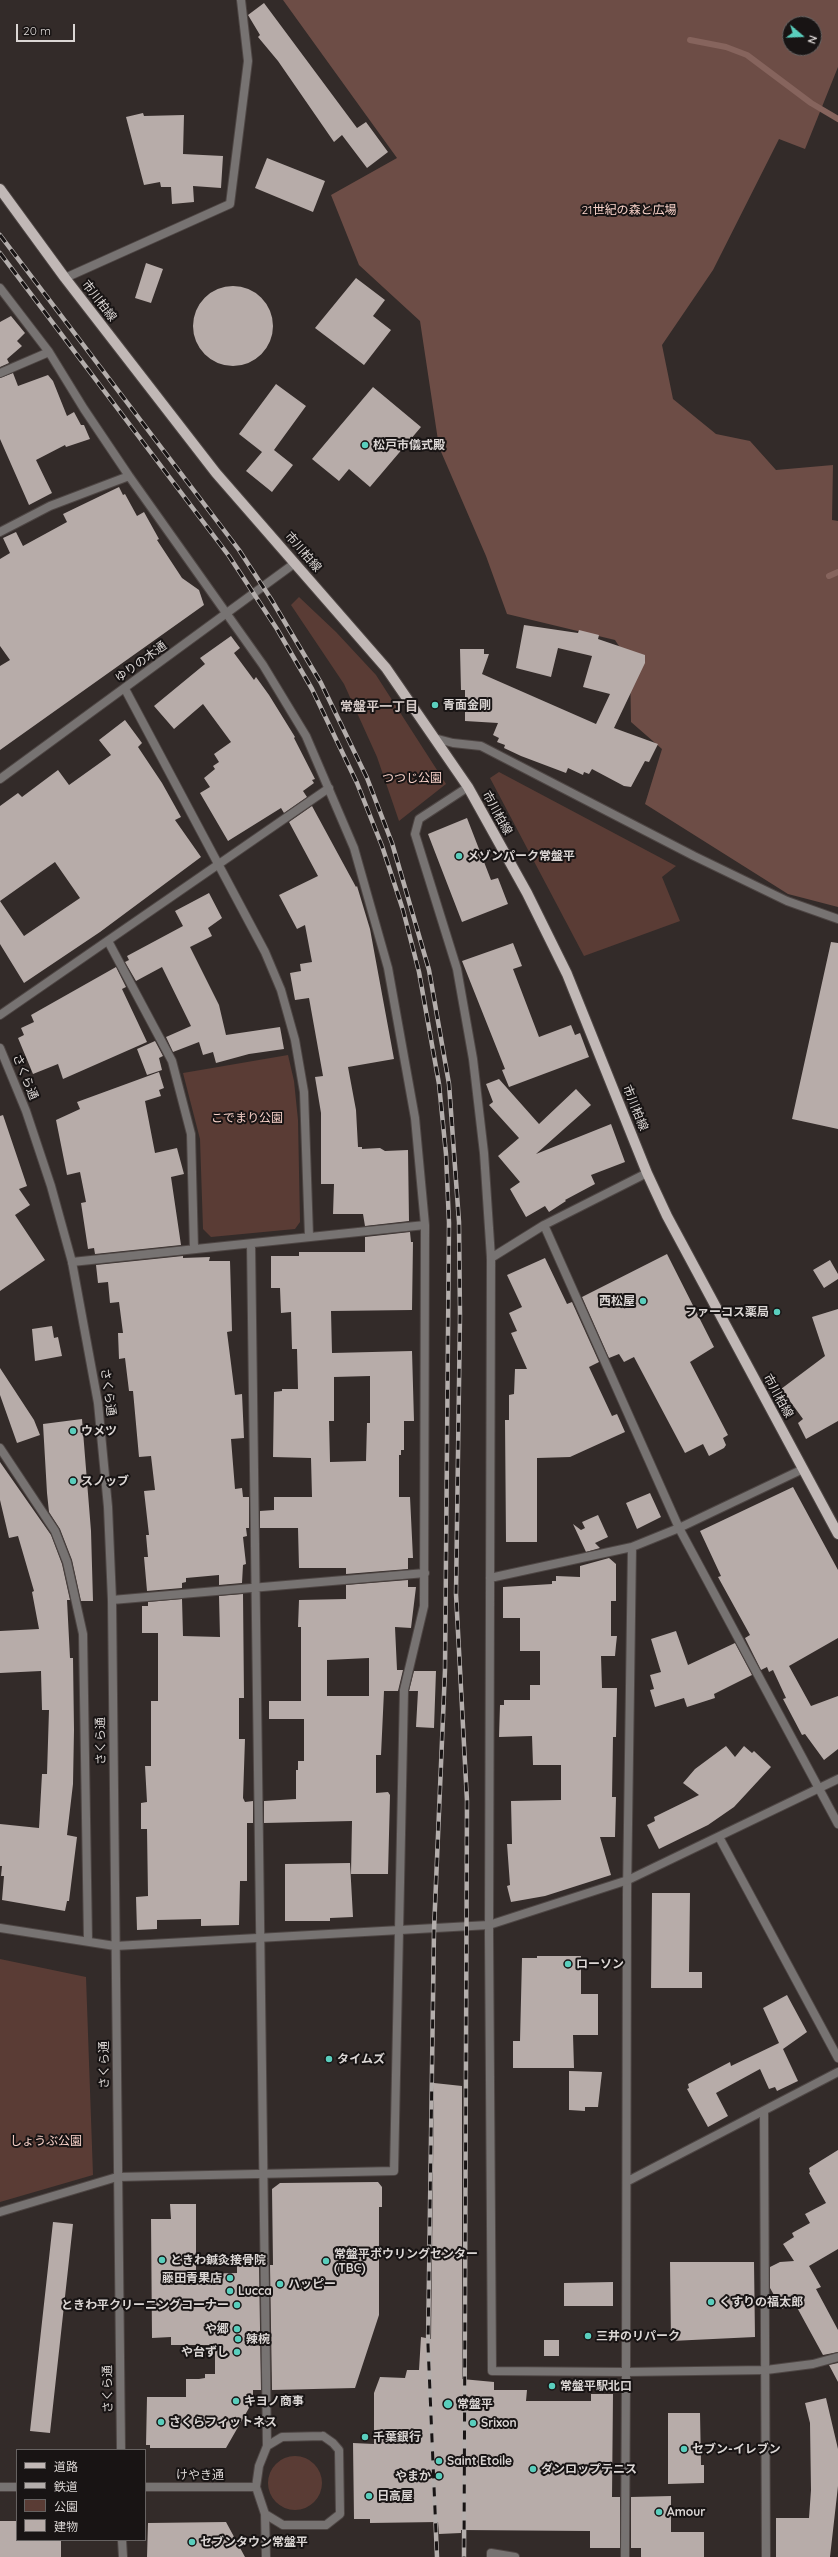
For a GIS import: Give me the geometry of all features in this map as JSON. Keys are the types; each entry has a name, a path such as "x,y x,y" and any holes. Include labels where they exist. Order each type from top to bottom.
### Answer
{"main road":[{"name":"市川柏線","path":"0,189 65,278 216,473 386,668 468,787 527,893 567,974 647,1173 688,1257 838,1534"}],"street":[{"path":"65,278 230,204 248,61 241,0"},
{"path":"0,288 49,352 84,409 129,476 263,665 306,736 354,848 388,968 415,1118 425,1225 424,1606 404,1690 394,2171 117,2177 0,2212"},
{"path":"0,373 49,352"},
{"path":"0,532 50,506 129,476"},
{"name":"ゆりの木通","path":"0,779 227,614 295,562"},
{"path":"125,689 265,952 281,990 296,1040 304,1092 309,1236"},
{"path":"434,738 453,743 481,746 694,856 787,901 838,919"},
{"path":"468,787 419,819 415,834 457,969 473,1059 484,1153 491,1258 489,1925 492,2371 626,2372 766,2370 813,2364 838,2357"},
{"path":"0,1016 329,788"},
{"path":"108,941 172,1061 191,1134 194,1249"},
{"name":"さくら通","path":"0,1048 36,1141 72,1262 98,1403 108,1507 112,1600 121,2449"},
{"path":"491,1258 544,1225 647,1173"},
{"path":"72,1262 425,1225"},
{"path":"544,1225 679,1528 838,1824"},
{"path":"251,1244 262,2175 267,2446 259,2466 256,2487 265,2514 266,2557"},
{"path":"0,1448 55,1531 68,1569 83,1634 88,1941"},
{"path":"490,1578 632,1547 679,1528 804,1469"},
{"path":"626,2557 628,1880 632,1547"},
{"path":"112,1600 424,1573"},
{"path":"0,1928 115,1946 398,1932 489,1925 628,1880 838,1779"},
{"path":"719,1837 838,2058"},
{"path":"628,2181 764,2112 838,2072"},
{"path":"764,2112 766,2557"},
{"path":"265,2514 284,2525 326,2525 340,2514 339,2450 333,2443 323,2436 282,2437 267,2446"},
{"path":"0,2487 16,2487"},
{"name":"けやき通","path":"146,2487 256,2487"},
{"path":"122,2541 123,2557"},
{"path":"491,2557 491,2553 515,2557"}],"green space":[{"name":"21世紀の森と広場","path":"283,0 838,0 838,67 805,149 779,139 713,270 662,345 673,399 716,434 750,441 776,470 833,465 832,520 838,521 838,907 788,894 645,804 662,749 631,722 630,663 615,640 507,614 486,556 439,447 420,321 359,265 331,195 397,158"},
{"name":"つつじ公園","path":"299,597 336,632 376,675 446,784 399,821 377,757 344,684 291,605"},
{"path":"499,772 676,866 662,877 680,921 584,956 490,778"},
{"name":"こでまり公園","path":"288,1055 294,1081 298,1120 300,1222 295,1229 211,1237 203,1229 200,1139 183,1073"},
{"name":"しょうぶ公園","path":"0,1959 86,1977 93,2175 0,2202"},
{"path":"295,2456 305,2458 314,2464 320,2473 322,2483 320,2493 314,2502 305,2508 295,2510 285,2508 276,2502 270,2493 268,2483 270,2473 276,2464 285,2458"}],"building":[{"path":"264,3 357,128 366,122 388,152 367,168 342,135 334,142 278,61 258,37 260,35 248,15"},
{"path":"143,113 144,116 184,115 183,154 223,156 221,188 193,186 194,202 172,204 171,187 161,187 160,182 144,185 126,117"},
{"path":"267,158 325,181 313,212 255,188"},
{"path":"146,263 163,269 151,303 135,298"},
{"path":"356,278 385,300 373,316 391,330 364,365 315,328"},
{"path":"233,286 248,289 261,298 270,311 273,326 270,341 261,354 248,363 233,366 218,363 205,354 196,341 193,326 196,311 205,298 218,289"},
{"path":"11,316 25,333 17,341 22,346 7,359 9,363 0,367 0,322"},
{"path":"13,373 18,386 48,375 53,381 67,416 74,412 81,425 84,425 90,439 66,447 65,445 36,460 52,493 29,505 0,439 0,378"},
{"path":"276,384 306,406 274,450 293,465 272,492 246,471 262,452 239,434"},
{"path":"373,387 421,427 370,487 349,469 339,481 312,459"},
{"path":"119,487 123,495 125,494 137,516 144,512 159,539 157,540 182,578 199,590 204,605 0,750 0,666 10,660 0,646 0,559 10,553 3,538 16,532 23,546 67,522 63,514"},
{"path":"524,625 578,633 579,630 599,635 598,639 645,655 645,663 614,728 658,744 649,762 645,761 631,787 624,786 592,769 589,774 584,772 583,775 568,768 566,773 521,756 504,748 505,745 497,742 499,738 493,735 498,723 465,721 465,690 461,690 460,649 484,649 484,654 489,654 482,674 596,724 610,694 583,687 592,656 558,648 551,677 516,668"},
{"path":"231,636 240,648 234,653 254,680 256,677 269,695 295,737 294,738 315,779 312,780 314,783 303,791 307,797 284,813 281,808 228,841 200,793 210,787 204,778 215,769 213,766 219,762 214,754 231,742 203,704 174,729 154,706 205,664 200,658"},
{"path":"125,720 142,743 138,747 162,783 181,817 175,820 201,857 100,932 24,983 0,944 0,901 0,806 18,793 22,797 58,770 69,785 111,755 99,740","holes":["55,862 80,898 24,936 0,901"]},
{"path":"312,806 356,887 357,886 370,929 394,1059 348,1067 356,1110 358,1147 362,1147 362,1149 380,1148 385,1151 408,1150 409,1221 365,1226 363,1214 333,1214 334,1184 321,1184 321,1113 315,1077 323,1076 309,998 295,1000 290,973 301,971 300,964 312,962 305,925 297,929 279,895 318,876 289,822"},
{"name":"メゾンパーク常盤平","path":"467,818 491,880 498,878 508,904 462,922 428,834"},
{"path":"209,893 222,918 208,928 212,936 190,947 219,1005 226,1035 280,1027 284,1049 249,1054 216,1063 213,1052 203,1055 199,1042 173,1052 166,1037 191,1026 162,967 136,981 125,962 129,960 127,956 183,926 175,911"},
{"path":"831,942 838,943 838,1129 792,1119"},
{"path":"513,943 522,966 513,969 539,1037 571,1025 575,1035 580,1033 589,1057 509,1087 502,1070 505,1069 462,961"},
{"path":"116,967 126,987 122,989 147,1042 63,1079 58,1064 33,1074 18,1038 24,1035 21,1028 34,1022 31,1015"},
{"path":"155,1041 163,1056 159,1058 162,1070 147,1075 137,1049"},
{"path":"159,1072 164,1088 159,1090 161,1096 145,1101 155,1153 177,1148 184,1174 171,1177 181,1245 95,1254 94,1248 88,1249 81,1203 86,1202 80,1172 67,1175 56,1120 80,1109 77,1102"},
{"path":"499,1079 539,1124 576,1089 591,1105 536,1154 611,1124 625,1162 591,1175 595,1184 565,1200 566,1201 549,1212 545,1206 526,1217 510,1189 520,1182 498,1156 519,1138 489,1105 493,1102 486,1084"},
{"path":"3,1115 27,1186 19,1189 30,1205 15,1215 45,1260 0,1291 0,1116"},
{"path":"410,1232 411,1242 413,1242 412,1310 331,1311 332,1353 412,1351 414,1421 404,1421 404,1450 401,1450 401,1455 399,1455 399,1497 410,1497 413,1558 408,1558 408,1569 346,1574 346,1568 299,1568 298,1528 260,1528 260,1511 274,1510 274,1497 312,1497 311,1458 273,1457 274,1392 282,1391 282,1389 298,1389 297,1349 292,1349 291,1312 281,1313 280,1288 271,1288 271,1256 299,1256 299,1252 365,1252 365,1237","holes":["370,1376 370,1423 367,1423 366,1461 330,1462 329,1421 334,1421 334,1377"]},
{"path":"667,1254 714,1347 690,1362 728,1435 723,1438 726,1445 724,1448 709,1456 703,1444 685,1453 634,1357 624,1362 619,1354 609,1358 582,1297"},
{"path":"183,1256 183,1258 210,1257 209,1261 230,1261 232,1331 227,1332 235,1395 242,1394 244,1438 231,1439 235,1489 242,1488 243,1497 249,1497 249,1528 246,1528 247,1536 243,1537 246,1564 243,1565 242,1583 219,1585 219,1575 186,1578 186,1582 182,1583 182,1588 147,1591 144,1557 148,1557 146,1535 149,1535 144,1491 155,1490 151,1456 139,1457 133,1391 129,1391 125,1358 119,1359 118,1333 123,1333 119,1302 110,1303 108,1282 98,1283 96,1265"},
{"path":"545,1258 567,1304 572,1302 599,1362 589,1367 612,1416 617,1414 625,1432 570,1457 537,1458 537,1542 506,1542 505,1420 509,1420 509,1395 514,1394 515,1369 527,1369 511,1333 517,1331 509,1313 522,1307 507,1275"},
{"path":"830,1260 838,1274 838,1279 824,1288 813,1270"},
{"path":"838,1309 838,1421 806,1439 798,1423 803,1419 781,1389 825,1356 812,1317"},
{"path":"52,1326 54,1338 58,1337 62,1356 35,1361 32,1329"},
{"path":"0,1368 34,1420 40,1435 17,1443 0,1395"},
{"path":"82,1419 91,1531 93,1601 81,1601 72,1560 60,1529 49,1512 47,1493 43,1424"},
{"path":"0,1462 51,1535 62,1564 70,1600 67,1600 70,1658 73,1658 74,1730 73,1784 67,1835 77,1837 69,1901 67,1901 65,1911 2,1900 4,1876 1,1876 2,1866 0,1866 0,1824 39,1828 42,1774 47,1774 49,1710 42,1710 41,1671 0,1673 0,1631 39,1629 32,1592 34,1591 18,1536 9,1538 0,1500"},
{"path":"793,1487 838,1570 838,1638 789,1666 811,1706 838,1696 838,1749 824,1760 805,1734 802,1735 783,1699 786,1698 773,1670 769,1672 767,1667 761,1670 745,1638 750,1635 718,1577 721,1576 700,1531"},
{"path":"650,1493 661,1517 637,1529 626,1503"},
{"path":"598,1515 608,1537 595,1543 600,1548 586,1552 573,1524 581,1530 585,1528 582,1522"},
{"path":"609,1558 616,1564 616,1601 611,1601 611,1636 617,1636 615,1656 601,1656 602,1688 617,1688 616,1737 613,1737 612,1797 616,1797 615,1837 600,1837 611,1875 545,1896 511,1902 507,1886 510,1885 507,1844 512,1844 511,1801 561,1800 561,1765 533,1765 532,1736 499,1737 500,1705 504,1705 504,1700 530,1700 530,1685 540,1685 540,1651 520,1651 520,1618 503,1618 503,1587 552,1584 552,1581 556,1581 556,1576 580,1577 580,1566"},
{"path":"408,1580 408,1587 416,1587 411,1628 395,1627 397,1670 403,1670 398,1691 384,1691 381,1755 376,1755 376,1793 388,1792 390,1795 388,1874 351,1874 352,1821 264,1823 264,1801 296,1799 296,1770 298,1770 298,1761 304,1761 304,1719 269,1719 269,1701 301,1701 301,1627 298,1627 299,1600 346,1599 346,1585","holes":["369,1658 369,1696 327,1696 327,1660"]},
{"path":"243,1594 244,1698 239,1698 239,1739 245,1739 243,1798 245,1802 253,1801 253,1823 247,1823 247,1881 240,1881 239,1925 201,1926 201,1919 157,1920 157,1929 137,1930 136,1897 148,1896 147,1829 141,1829 141,1803 147,1802 145,1766 151,1766 151,1701 158,1701 158,1633 142,1633 142,1606 148,1606 148,1602 182,1599 183,1636 220,1637 219,1596"},
{"path":"676,1631 688,1665 735,1643 752,1675 714,1694 715,1698 687,1707 684,1698 655,1707 650,1690 654,1689 650,1675 661,1672 651,1639"},
{"path":"414,1671 436,1671 434,1728 416,1727 418,1691 409,1691"},
{"path":"726,1746 735,1757 744,1746 752,1753 754,1751 771,1767 734,1807 708,1825 659,1849 647,1825 655,1821 654,1817 699,1795 683,1783 695,1769"},
{"path":"350,1863 353,1917 330,1918 330,1921 285,1921 285,1864"},
{"path":"652,1893 690,1893 689,1972 702,1972 702,1988 651,1988"},
{"path":"537,1956 581,1956 581,1994 598,1994 598,2035 573,2035 574,2068 513,2068 513,2041 520,2041 522,1958 537,1958"},
{"path":"787,1995 807,2032 783,2049 798,2081 777,2091 775,2087 769,2089 760,2069 716,2093 728,2116 708,2127 687,2089 689,2088 688,2084 730,2062 731,2066 779,2043 763,2008"},
{"path":"569,2071 602,2072 598,2107 585,2107 585,2111 569,2110"},
{"path":"434,2083 462,2086 462,2379 494,2382 494,2390 527,2390 526,2401 591,2401 591,2394 613,2394 612,2497 620,2497 620,2548 590,2548 590,2531 461,2530 461,2533 439,2534 438,2522 370,2523 370,2519 354,2519 353,2443 374,2444 374,2393 380,2377 405,2378 407,2370 419,2370 421,2337 431,2339"},
{"path":"838,2150 838,2249 809,2266 821,2287 816,2289 838,2330 838,2352 823,2355 794,2302 782,2309 770,2288 770,2267 780,2262 794,2261 783,2244 794,2237 792,2233 810,2223 805,2214 826,2203 809,2173 809,2168"},
{"name":"常盤平ボウリングセンター (TBC)","path":"378,2182 382,2187 382,2207 379,2207 379,2315 355,2388 272,2390 270,2265 273,2265 272,2189 280,2183"},
{"path":"170,2204 196,2204 196,2274 237,2273 237,2265 259,2265 261,2390 253,2390 253,2401 226,2448 150,2448 150,2445 146,2445 147,2397 186,2397 186,2379 205,2378 205,2374 215,2374 215,2345 171,2345 171,2337 152,2338 151,2219 171,2219"},
{"path":"53,2222 73,2224 50,2433 30,2431"},
{"path":"670,2262 754,2262 755,2337 671,2341"},
{"path":"613,2282 613,2306 564,2306 564,2283"},
{"path":"544,2340 559,2340 559,2356 544,2356"},
{"path":"838,2363 838,2382 829,2365"},
{"path":"826,2398 838,2449 838,2486 830,2557 776,2557 776,2518 809,2518 811,2490 810,2423 805,2403"},
{"path":"668,2413 700,2413 701,2465 704,2465 704,2483 668,2484"},
{"path":"671,2496 671,2532 704,2532 704,2557 641,2557 641,2548 631,2548 631,2497"},
{"path":"0,2521 16,2521 16,2541 61,2541 61,2557 0,2557"},
{"name":"セブンタウン常盤平","path":"226,2522 245,2557 147,2557 148,2523"}],"waterway":[{"path":"690,40 726,47 747,55 811,103 838,119"},
{"path":"829,576 838,572"}],"railway":[{"path":"0,235 239,550 271,599 321,683 367,778 392,843 429,970 449,1084 459,1222 460,1316 456,1594 467,1801 464,2557"},
{"path":"0,253 229,556 277,629 312,689 357,783 382,846 403,910 419,972 439,1084 446,1154 449,1223 445,1670 434,1930 428,2345 437,2557"}],"place":[{"name":"松戸市儀式殿","path":"365,445"},
{"name":"青面金剛","path":"435,705"},
{"name":"メゾンパーク常盤平","path":"459,856"},
{"name":"西松屋","path":"643,1301"},
{"name":"ファーコス薬局","path":"777,1312"},
{"name":"ウメツ","path":"73,1431"},
{"name":"スノッブ","path":"73,1481"},
{"name":"ローソン","path":"568,1964"},
{"name":"タイムズ","path":"329,2059"},
{"name":"ときわ鍼灸接骨院","path":"162,2260"},
{"name":"常盤平ボウリングセンター (TBC)","path":"326,2261"},
{"name":"藤田青果店","path":"230,2278"},
{"name":"ハッピー","path":"280,2284"},
{"name":"Lucca","path":"230,2291"},
{"name":"くすりの福太郎","path":"711,2302"},
{"name":"ときわ平クリーニングコーナー","path":"237,2305"},
{"name":"や郷","path":"237,2329"},
{"name":"三井のリパーク","path":"588,2336"},
{"name":"辣椀","path":"238,2339"},
{"name":"や台ずし","path":"237,2352"},
{"name":"常盤平駅北口","path":"552,2386"},
{"name":"キヨノ商事","path":"236,2401"},
{"name":"常盤平","path":"448,2404"},
{"name":"さくらフィットネス","path":"161,2422"},
{"name":"Srixon","path":"473,2423"},
{"name":"千葉銀行","path":"365,2437"},
{"name":"セブン-イレブン","path":"684,2449"},
{"name":"Saint Etoile","path":"439,2461"},
{"name":"ダンロップテニス","path":"533,2469"},
{"name":"やまか","path":"439,2476"},
{"name":"日高屋","path":"369,2496"},
{"name":"Amour","path":"659,2512"},
{"name":"セブンタウン常盤平","path":"192,2542"}],"district":[{"name":"常盤平一丁目","path":"379,707"}]}
